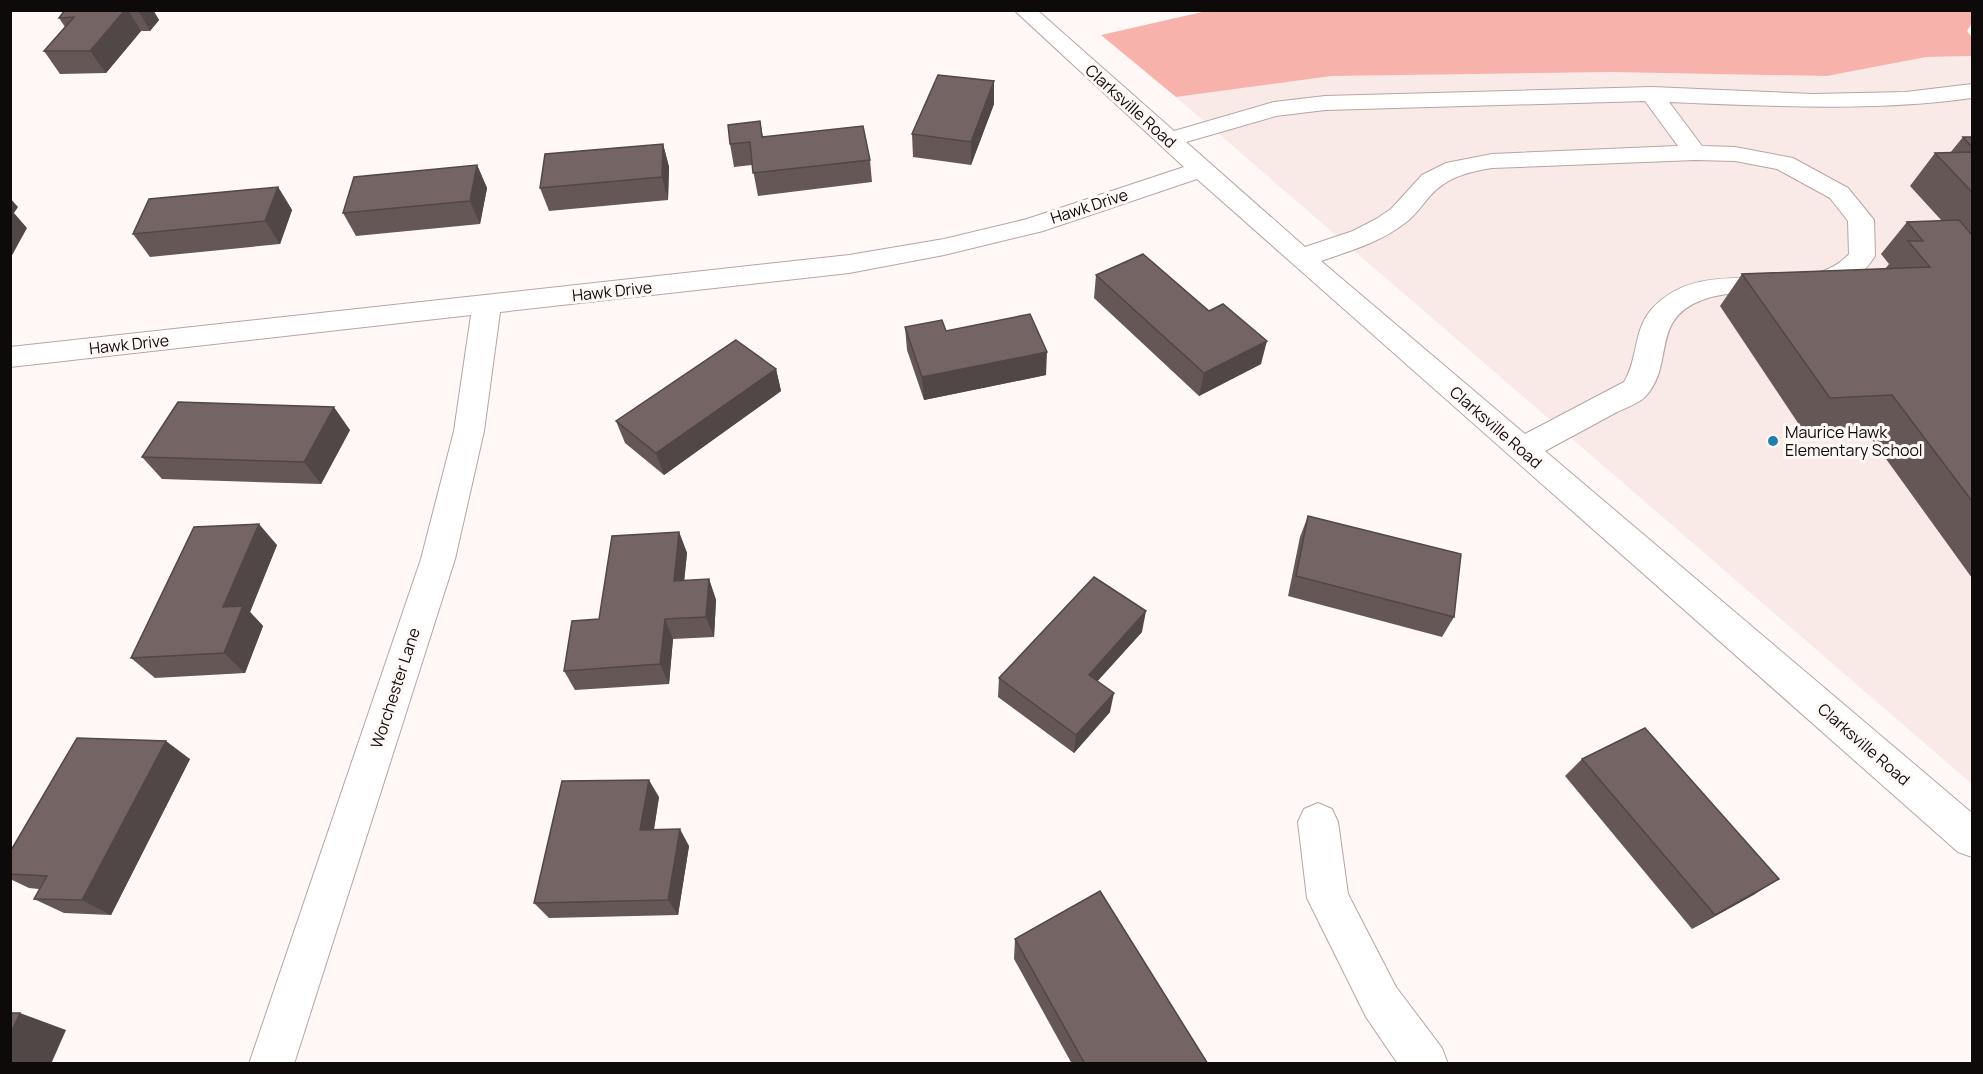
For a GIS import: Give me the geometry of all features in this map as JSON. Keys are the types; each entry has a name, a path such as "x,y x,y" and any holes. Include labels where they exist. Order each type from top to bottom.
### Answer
{"street":[{"name":"Clarksville Road","path":"1024,10 1301,258 1972,838"},
{"path":"1169,140 1274,109 1326,103 1652,94 1813,101 1906,99 1972,91"},
{"path":"1652,94 1695,153"},
{"path":"1301,258 1361,236 1396,218 1439,174 1463,165 1492,161 1695,153 1735,154 1784,163 1839,193 1861,220 1862,256 1843,275 1812,284 1707,290 1678,299 1659,318 1647,355 1644,373 1634,390 1522,449"},
{"name":"Hawk Drive","path":"10,357 797,271 944,247 1034,225 1202,169"},
{"name":"Worchester Lane","path":"271,1064 438,559 470,431 487,304"},
{"path":"1318,822 1328,898 1381,1002 1426,1064"}],"shaded area":[{"path":"1211,10 1972,11 1972,23 1967,31 1972,37 1972,56 1926,57 1827,76 1610,72 1332,76 1176,97 1101,35"},
{"name":"Maurice Hawk Elementary School","path":"1972,56 1972,784 1176,97 1332,76 1610,72 1827,76 1926,57"}],"building":[{"path":"65,10 125,10 90,51 44,51 74,17 59,18"},
{"path":"938,75 994,81 971,142 912,134"},
{"path":"760,121 762,137 863,126 870,160 753,173 750,142 730,144 728,125"},
{"path":"1963,137 1972,137 1972,147"},
{"path":"663,144 662,177 540,188 545,154"},
{"path":"1972,152 1972,192 1935,153"},
{"path":"477,165 470,201 343,213 354,177"},
{"path":"278,187 265,221 133,234 149,199"},
{"path":"1959,220 1972,235 1972,501 1892,395 1830,398 1742,274 1930,267 1908,241 1923,241 1907,222"},
{"path":"1143,254 1209,311 1223,304 1267,341 1204,373 1096,275"},
{"path":"1030,314 1047,352 922,377 905,327 942,320 946,331"},
{"path":"736,340 776,369 656,453 616,421"},
{"path":"178,402 334,407 304,462 142,457"},
{"path":"1308,516 1461,554 1454,617 1296,576"},
{"path":"259,524 223,607 243,606 224,653 131,658 194,527"},
{"path":"679,532 674,581 709,579 706,617 665,619 660,664 564,671 572,621 599,619 612,536"},
{"path":"1094,577 1146,611 1089,675 1114,693 1076,735 999,678"},
{"path":"1645,728 1779,879 1715,915 1582,759"},
{"path":"77,738 166,741 82,900 34,899 47,876 10,874 10,852"},
{"path":"649,780 640,830 680,829 668,900 534,903 562,781"},
{"path":"1100,891 1208,1064 1085,1064 1015,939"},
{"path":"10,1013 20,1013 10,1035"}],"place":[{"name":"Maurice Hawk Elementary School","path":"1773,441"}]}
